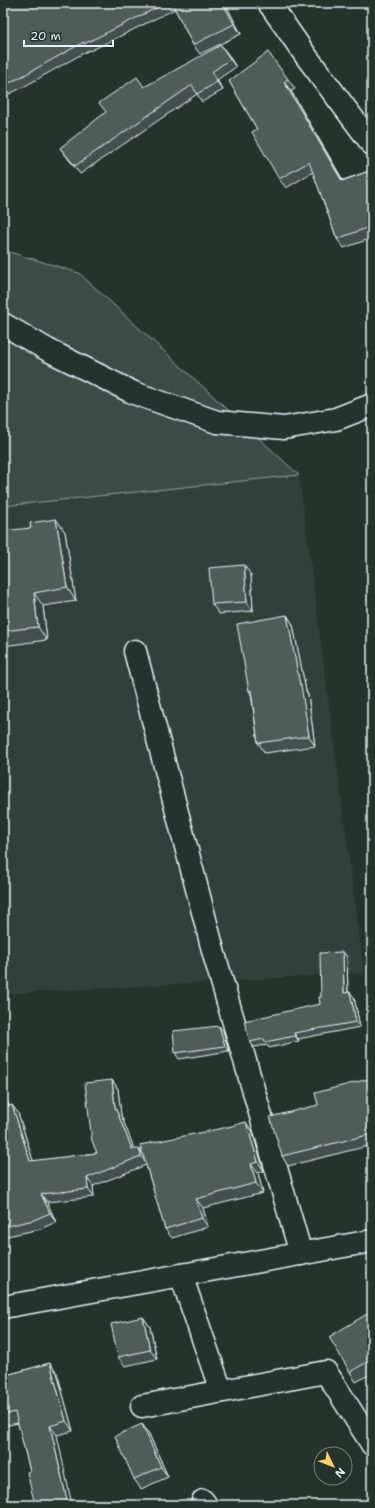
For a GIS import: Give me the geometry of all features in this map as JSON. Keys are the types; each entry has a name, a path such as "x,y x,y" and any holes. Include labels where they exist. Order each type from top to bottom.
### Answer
{"street":[{"path":"269,3 306,56 372,144"},
{"path":"3,324 48,350 134,393 217,422 284,428 336,420 372,405"},
{"path":"135,651 214,954 301,1254"},
{"path":"3,1307 372,1241"},
{"path":"182,1275 221,1391"},
{"path":"142,1406 326,1372 372,1444"}],"shaded area":[{"path":"3,250 79,273 299,475 3,506"},
{"path":"299,475 364,973 3,994 3,506"}],"building":[{"path":"3,3 166,3 84,44 84,42 3,86"},
{"path":"172,3 223,3 234,24 193,45"},
{"path":"221,45 230,59 212,72 217,82 197,94 192,85 75,166 60,148 106,112 99,103 137,77 144,87"},
{"path":"268,52 288,79 284,82 342,181 372,170 372,226 337,239 309,162 279,179 252,132 257,129 229,81"},
{"path":"56,519 67,587 34,593 38,627 3,631 3,531 31,528 30,523"},
{"path":"244,565 247,602 212,604 209,568"},
{"path":"287,615 301,685 309,736 258,743 251,690 249,691 237,624"},
{"path":"343,952 344,993 350,992 356,1022 294,1033 295,1036 265,1042 264,1039 250,1042 244,1021 320,1004 320,953"},
{"path":"219,1026 225,1046 175,1053 173,1031"},
{"path":"372,1078 372,1134 282,1156 270,1117 318,1105 315,1093"},
{"path":"112,1080 115,1107 132,1149 139,1149 141,1156 87,1178 88,1189 41,1194 50,1213 34,1220 3,1227 3,1098 6,1107 12,1105 30,1161 97,1153 92,1141 85,1083"},
{"path":"246,1122 258,1162 251,1164 256,1183 196,1199 202,1218 165,1229 140,1145"},
{"path":"372,1311 372,1359 350,1372 329,1337"},
{"path":"143,1317 150,1350 118,1357 111,1324"},
{"path":"50,1363 66,1421 50,1426 68,1505 35,1505 27,1472 30,1471 15,1412 3,1415 3,1376"},
{"path":"142,1424 161,1467 134,1479 115,1436"}]}
